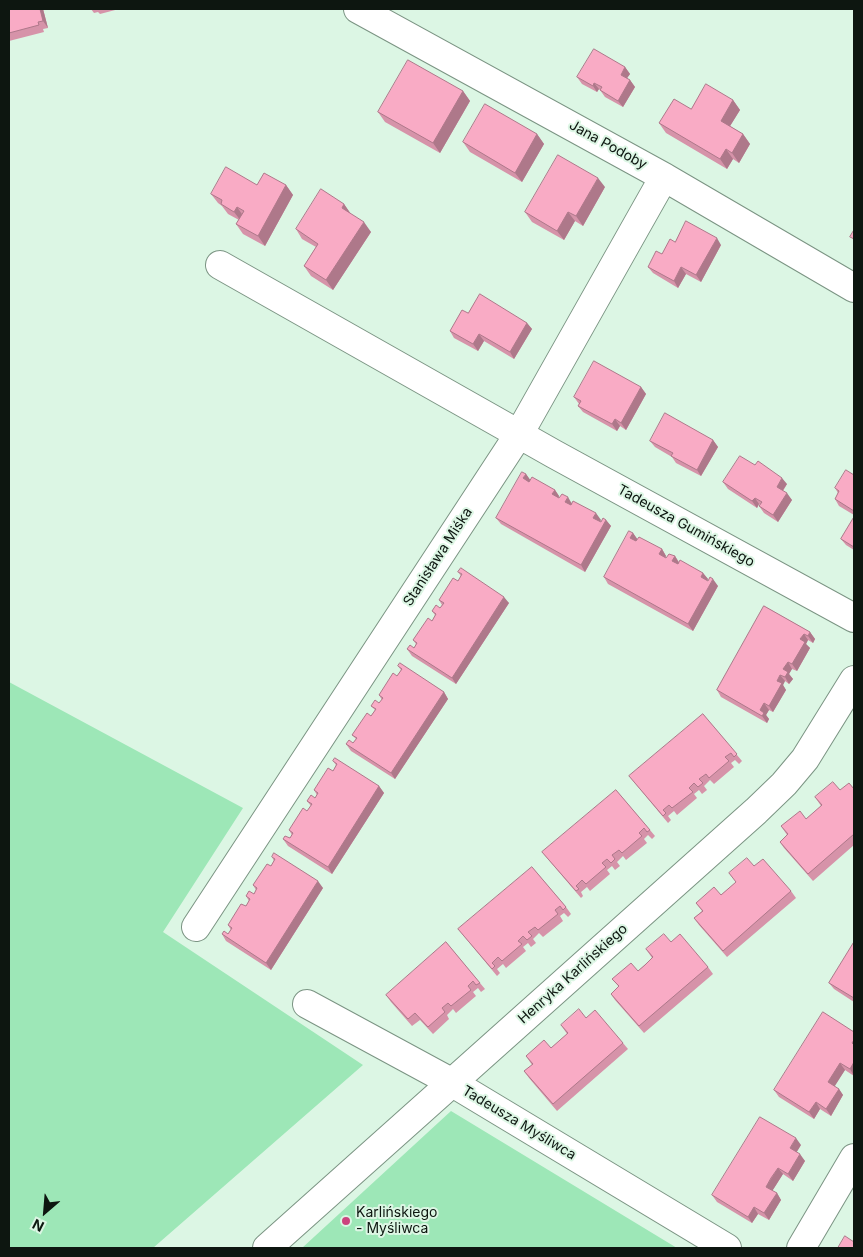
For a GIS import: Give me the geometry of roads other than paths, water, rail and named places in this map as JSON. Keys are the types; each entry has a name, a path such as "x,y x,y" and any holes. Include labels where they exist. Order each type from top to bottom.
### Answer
{"street":[{"name":"Jana Podoby","path":"358,9 664,177 854,288"},
{"name":"Stanisława Miśka","path":"196,926 519,434 664,177"},
{"name":"Tadeusza Gumińskiego","path":"220,265 519,434 854,618"},
{"name":"Henryka Karlińskiego","path":"267,1248 784,784 805,759 854,680"},
{"name":"Tadeusza Myśliwca","path":"307,1004 451,1082 727,1248"},
{"path":"800,1248 854,1158"}],"place":[{"name":"Karlińskiego - Myśliwca","path":"346,1221"}]}
